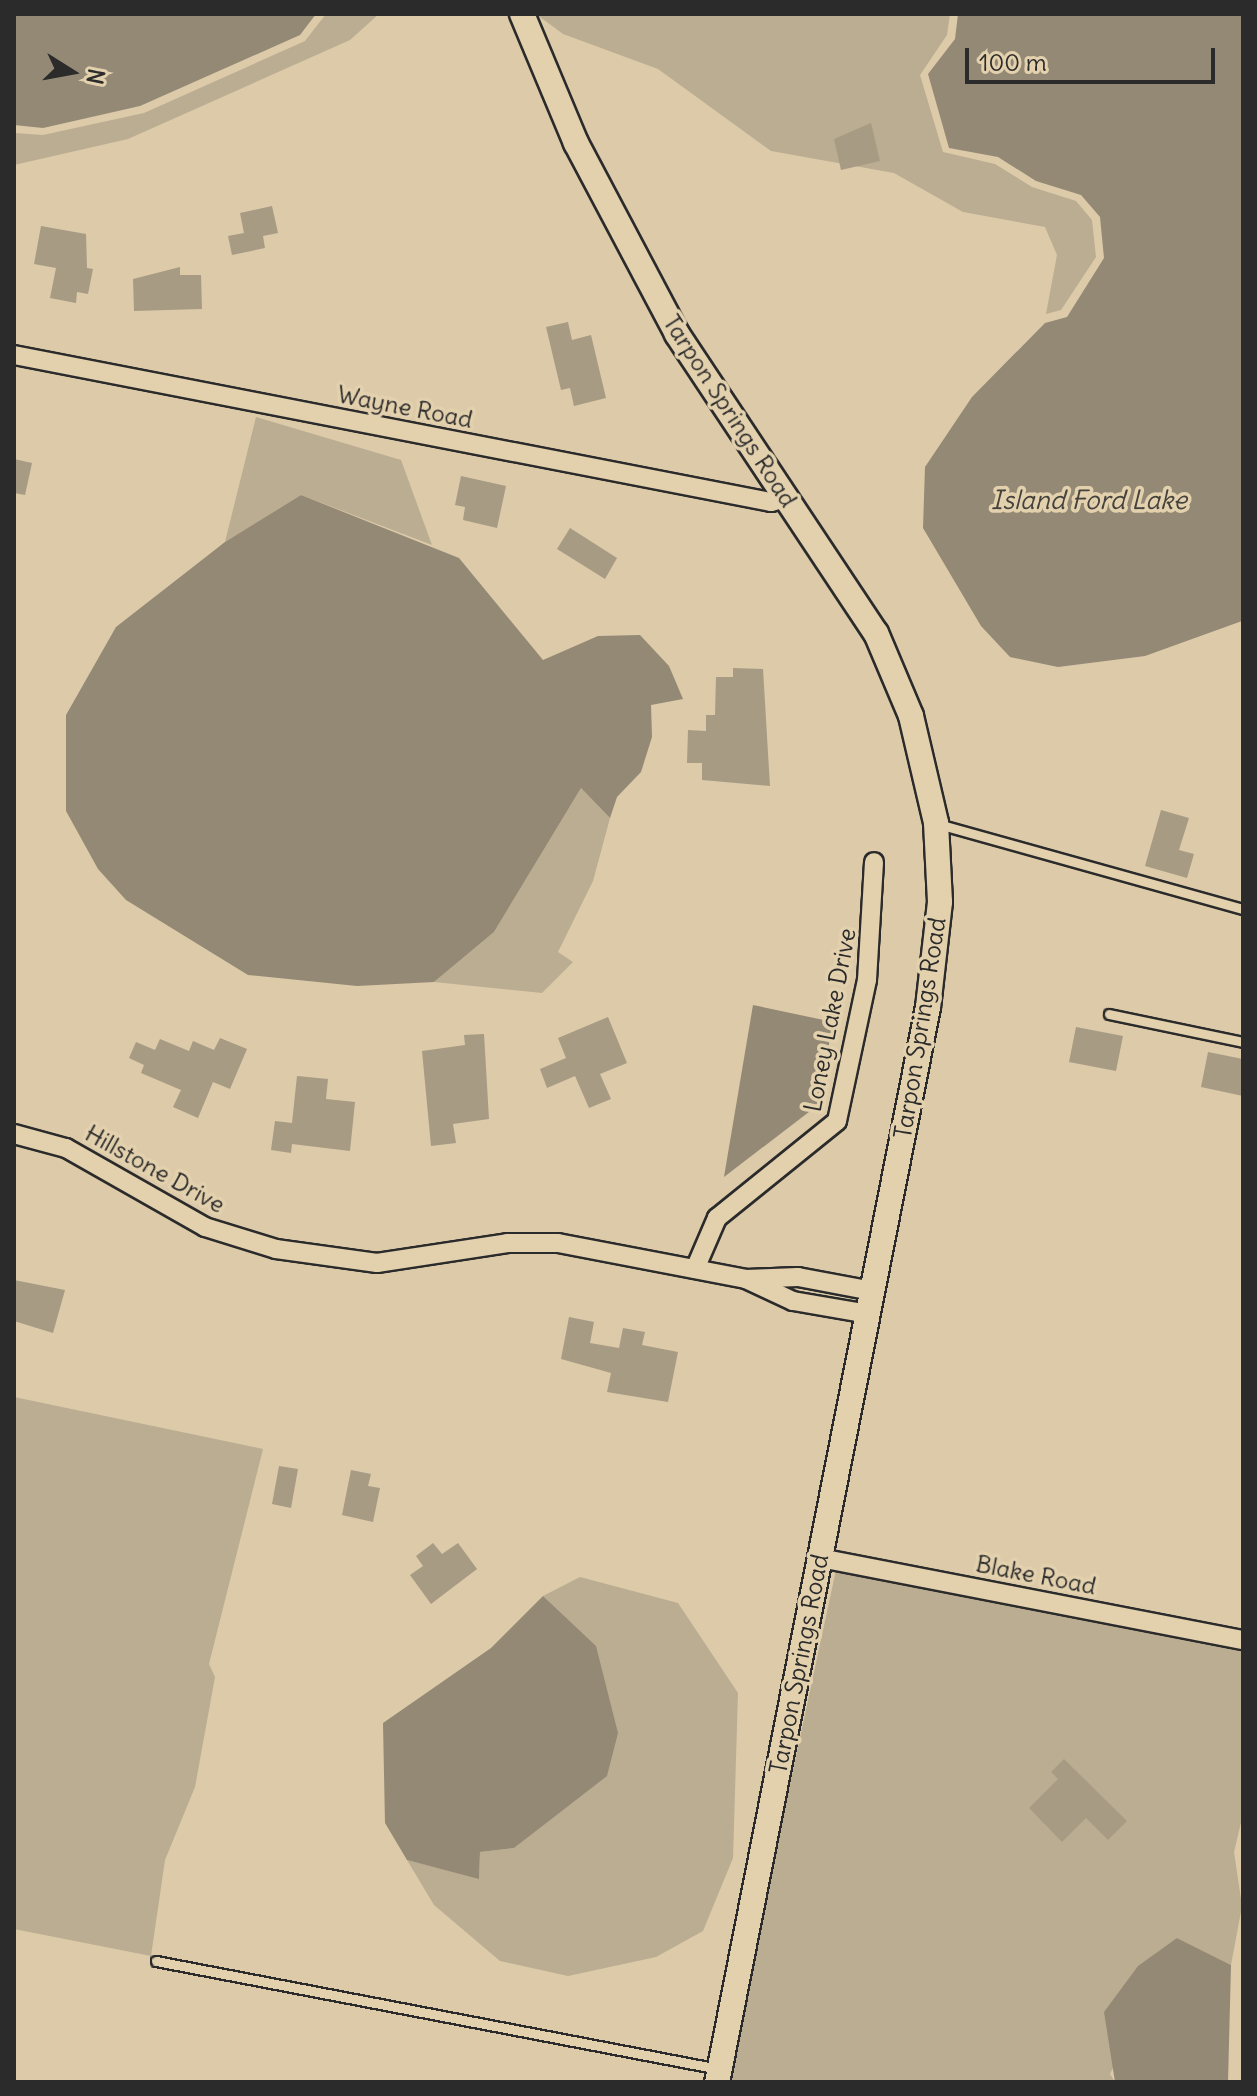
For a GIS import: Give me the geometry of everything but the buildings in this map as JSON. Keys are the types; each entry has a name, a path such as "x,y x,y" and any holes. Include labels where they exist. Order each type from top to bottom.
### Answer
{"main road":[{"name":"Tarpon Springs Road","path":"522,14 576,143 636,261 786,498 863,612 898,681 936,823 938,941 718,2076"}],"street":[{"name":"Wayne Road","path":"14,355 771,502 786,498"},
{"name":"Loney Lake Drive","path":"695,1269 717,1218 837,1121 868,969 874,862"},
{"name":"Hillstone Drive","path":"14,1134 66,1148 205,1227 276,1249 377,1263 544,1243 746,1279 798,1277 870,1302"},
{"path":"793,1301 798,1277"},
{"name":"Hillstone Drive","path":"746,1279 793,1301 870,1302"},
{"name":"Blake Road","path":"820,1558 1243,1640"}],"lane":[{"path":"936,823 1243,909"},
{"path":"1109,1014 1243,1042"},
{"path":"156,1961 718,2076"}],"shaded area":[{"path":"326,14 379,14 350,40 128,139 14,165 14,133 43,135 144,113 305,41"},
{"path":"536,14 950,14 947,35 920,75 943,152 995,164 1032,187 1076,201 1092,220 1096,257 1061,310 1046,314 1057,255 1045,227 963,212 894,173 771,151 658,69 563,34"},
{"path":"256,417 401,460 432,545 301,495 225,542"},
{"path":"581,788 610,818 593,881 558,952 573,962 542,993 434,982 494,932"},
{"path":"14,1397 263,1449 209,1664 215,1677 195,1787 165,1860 151,1956 14,1929"},
{"path":"836,1570 1243,1652 1243,1814 1234,1852 1242,1906 1231,1965 1177,1938 1110,2074 1115,2082 726,2082"},
{"path":"580,1577 678,1603 738,1693 733,1858 703,1931 656,1957 568,1976 500,1961 434,1905 407,1860 479,1878 480,1852 514,1848 538,1829 596,1647 543,1596"}],"water":[{"path":"14,14 316,14 300,35 140,106 43,128 14,125"},
{"name":"Island Ford Lake","path":"958,14 1243,14 1242,621 1145,656 1058,667 1010,657 981,626 923,528 925,467 972,397 1045,323 1067,317 1104,258 1100,217 1081,195 1036,181 998,157 949,148 928,74 955,39"},
{"path":"301,495 459,558 543,660 598,636 640,635 669,666 683,699 651,705 652,737 641,772 617,797 610,818 581,788 494,932 434,982 357,986 248,975 126,900 98,869 66,811 66,715 116,627 225,542"},
{"path":"753,1005 833,1022 818,1105 724,1177"},
{"path":"543,1596 596,1646 618,1733 607,1776 514,1848 480,1852 479,1879 407,1860 385,1823 383,1723 491,1648"},
{"path":"1177,1938 1231,1965 1228,2082 1115,2082 1104,2012 1138,1966"}]}
